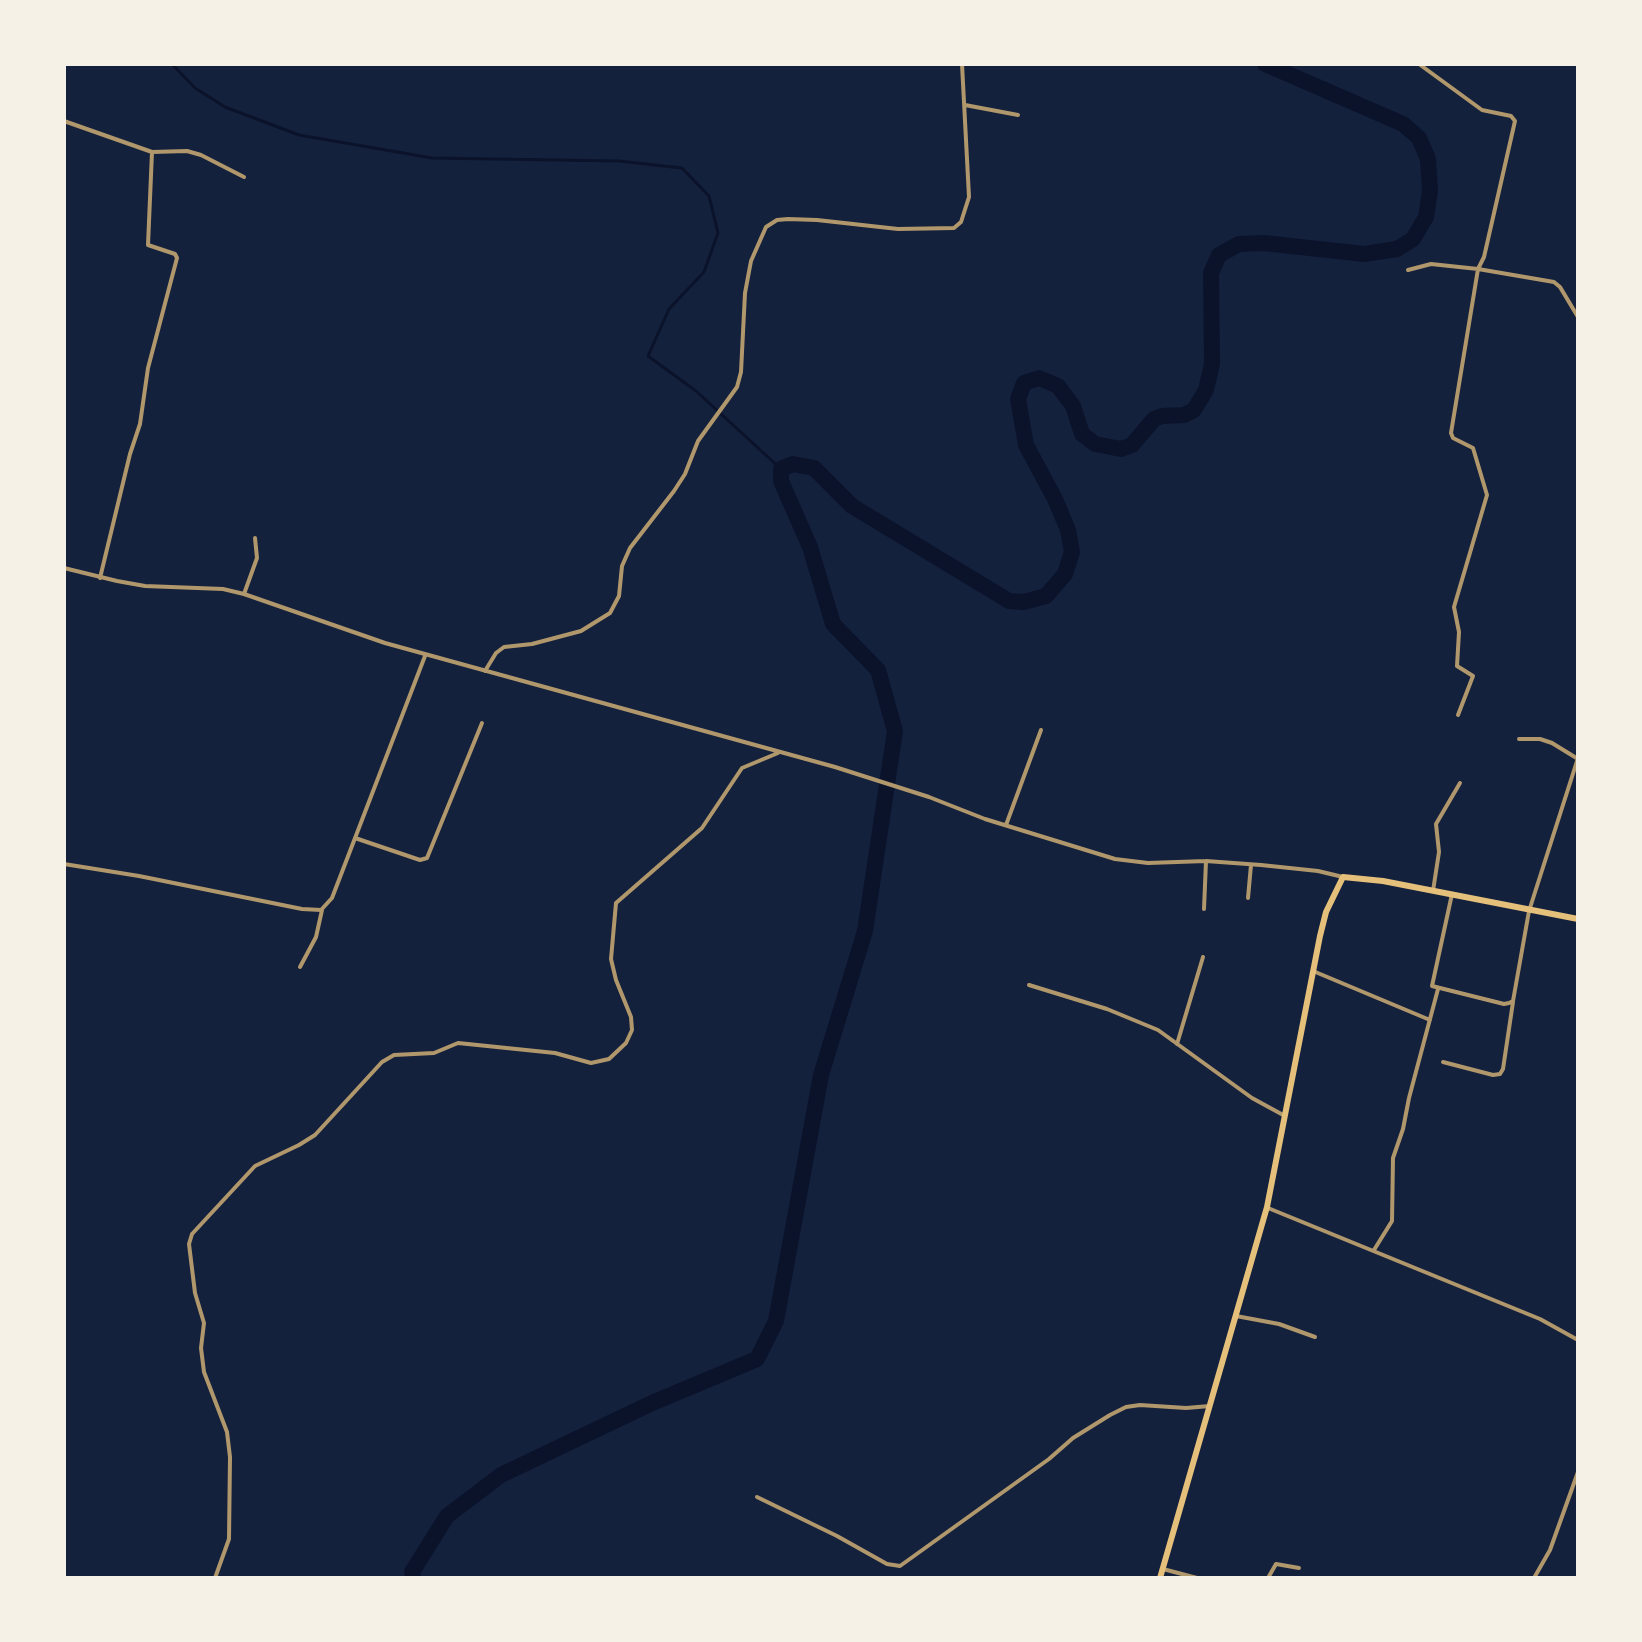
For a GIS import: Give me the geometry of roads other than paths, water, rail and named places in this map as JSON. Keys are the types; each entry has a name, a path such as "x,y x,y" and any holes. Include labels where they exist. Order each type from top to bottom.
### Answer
{"main road":[{"path":"1160,1578 1267,1207 1326,912 1343,877 1452,894 1578,919"}],"street":[{"path":"485,671 496,653 504,647 532,644 581,631 610,613 619,596 627,554 685,474 695,446 732,397 741,372 742,320 749,271 766,227 777,220 788,219 898,229 945,229 958,225 965,215 969,197 962,64"},
{"path":"1419,64 1482,110 1514,119 1515,128 1484,257 1478,269 1451,433 1453,438 1473,448 1487,495 1454,607 1459,632 1457,666 1473,676 1458,715"},
{"path":"965,105 1018,115"},
{"path":"64,121 152,152 187,151 244,177"},
{"path":"100,578 140,424 148,368 177,258 175,254 148,245 152,152"},
{"path":"1408,270 1431,264 1558,283 1578,317"},
{"path":"244,594 257,558 255,538"},
{"path":"64,568 145,586 198,587 244,594 426,655 835,767 1006,825 1130,862 1206,861 1318,871 1343,877"},
{"path":"300,967 316,937 322,909 329,902 426,655"},
{"path":"355,838 420,860 427,858 482,723"},
{"path":"1006,825 1041,730"},
{"path":"1443,1062 1493,1075 1502,1073 1529,911 1578,759 1552,743 1540,739 1519,739"},
{"path":"215,1578 229,1539 230,1457 227,1432 204,1372 201,1348 204,1323 195,1293 189,1244 192,1234 255,1166 315,1135 382,1062 394,1055 434,1053 458,1043 555,1053 591,1063 609,1059 626,1043 632,1030 631,1017 611,959 616,903 702,828 739,771 779,752"},
{"path":"1433,891 1439,852 1436,824 1460,783"},
{"path":"1204,909 1206,861"},
{"path":"64,864 302,909 322,909"},
{"path":"1248,898 1251,865"},
{"path":"1452,894 1432,986 1504,1004 1513,1001"},
{"path":"1177,1044 1203,957"},
{"path":"1313,971 1430,1020"},
{"path":"1029,985 1123,1015 1158,1030 1261,1104 1285,1116"},
{"path":"1374,1250 1392,1221 1393,1158 1438,989"},
{"path":"1267,1207 1540,1319 1578,1340"},
{"path":"1236,1316 1279,1324 1315,1337"},
{"path":"757,1497 887,1564 900,1566 1049,1459 1073,1438 1110,1415 1126,1407 1140,1405 1210,1406"},
{"path":"1534,1578 1550,1550 1578,1472"},
{"path":"1268,1578 1276,1564 1299,1568"},
{"path":"1163,1569 1197,1578"}],"waterway":[{"path":"172,64 195,88 225,107 299,135 432,158 619,161 682,168 709,196 718,233 704,272 669,309 648,356 696,391 781,469"},
{"path":"413,1578 412,1572 447,1516 501,1475 652,1403 757,1359 776,1321 821,1075 865,931 895,731 878,670 833,624 810,547 781,481 781,469 793,464 814,468 852,506 1009,601 1024,602 1046,596 1065,574 1072,552 1068,530 1055,499 1026,445 1018,399 1024,383 1039,378 1058,386 1073,406 1082,434 1095,444 1121,449 1132,445 1154,419 1184,415 1194,410 1206,390 1212,364 1211,273 1219,255 1239,244 1264,243 1364,254 1397,249 1413,239 1426,217 1430,191 1428,159 1419,138 1403,124 1265,64"}]}
